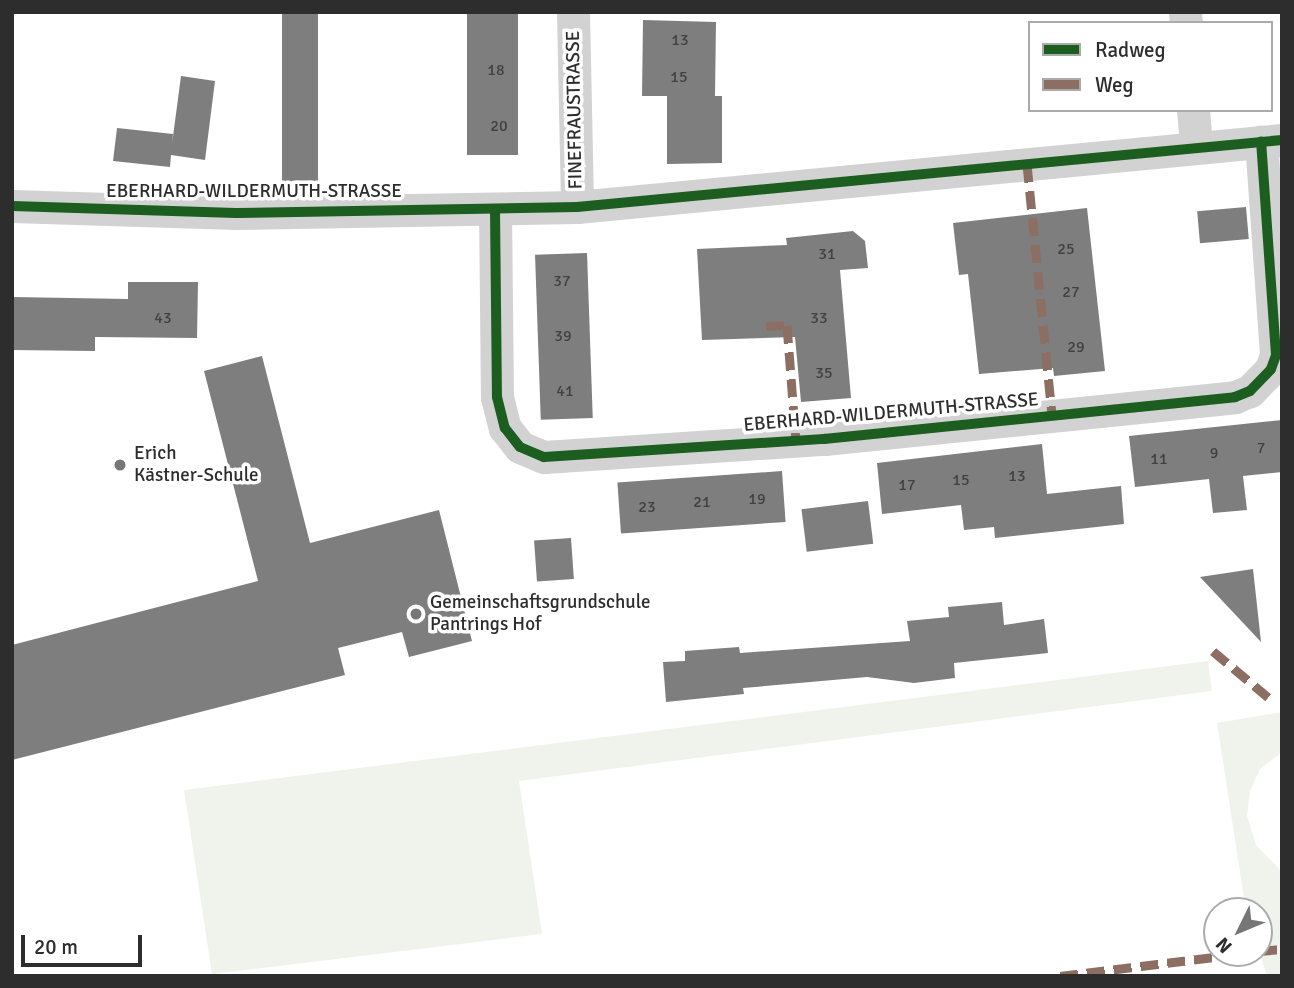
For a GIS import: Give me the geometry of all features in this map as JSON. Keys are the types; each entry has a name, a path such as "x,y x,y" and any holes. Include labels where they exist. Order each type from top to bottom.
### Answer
{"street":[{"name":"FINEFRAUSTRASSE","path":"573,12 577,207"},
{"path":"1193,112 1196,147"},
{"name":"EBERHARD-WILDERMUTH-STRASSE","path":"12,206 236,213 577,207 1271,141 1276,355 1267,375 1250,391 1234,397 824,439 544,457 520,446 505,428 497,397 495,209"}],"shaded area":[{"path":"1208,661 1212,691 519,781 542,934 212,974 184,790"},
{"path":"1282,712 1282,752 1260,769 1250,791 1247,816 1256,845 1282,872 1282,976 1267,976 1264,967 1273,967 1273,897 1244,897 1217,723"}],"building":[{"path":"282,12 318,12 318,186 282,186"},
{"path":"467,12 518,12 518,155 467,155"},
{"path":"643,20 716,22 715,96 722,96 722,163 667,164 667,96 642,96"},
{"path":"181,76 215,81 205,160 171,155 170,167 113,161 117,128 173,134 172,144"},
{"path":"1246,207 1249,239 1200,243 1197,211"},
{"path":"1087,208 1105,371 1054,376 1053,368 979,374 968,274 959,275 953,223"},
{"path":"853,231 865,241 868,268 840,270 851,398 801,402 795,337 702,340 697,249 787,245 786,238"},
{"path":"587,253 593,418 541,420 535,255"},
{"path":"128,282 198,282 197,338 95,337 95,351 12,350 12,297 128,299"},
{"path":"262,356 310,543 439,510 472,641 409,657 402,632 338,648 345,675 12,760 12,645 258,581 204,371"},
{"path":"1282,420 1282,472 1243,476 1247,510 1213,513 1209,479 1135,487 1129,436"},
{"path":"1042,444 1047,494 1121,486 1124,524 995,538 994,527 964,530 961,505 882,514 877,463"},
{"path":"782,471 786,522 621,533 617,483"},
{"path":"868,501 873,544 807,552 801,509"},
{"path":"571,538 574,579 537,581 534,541"},
{"path":"1253,569 1261,642 1200,577"},
{"path":"1002,602 1004,625 1044,619 1048,653 954,663 955,678 914,683 867,677 743,688 744,694 666,702 663,662 685,661 685,651 739,647 740,653 910,641 907,621 949,617 948,607"}],"marked path":[{"path":"1027,164 1052,416"},
{"path":"766,326 787,325 796,441"},
{"path":"1213,651 1268,697"},
{"path":"1273,950 1282,949"},
{"path":"1060,976 1203,958"}],"cycle path":[{"path":"12,206 236,213 577,207 1282,140"},
{"path":"495,209 497,397 505,428 520,447 544,457 824,439 1235,397 1250,391 1271,369 1276,355 1261,142"}],"place":[{"name":"Erich Kästner-Schule","path":"120,465"},
{"name":"Gemeinschaftsgrundschule Pantrings Hof","path":"416,614"}]}
